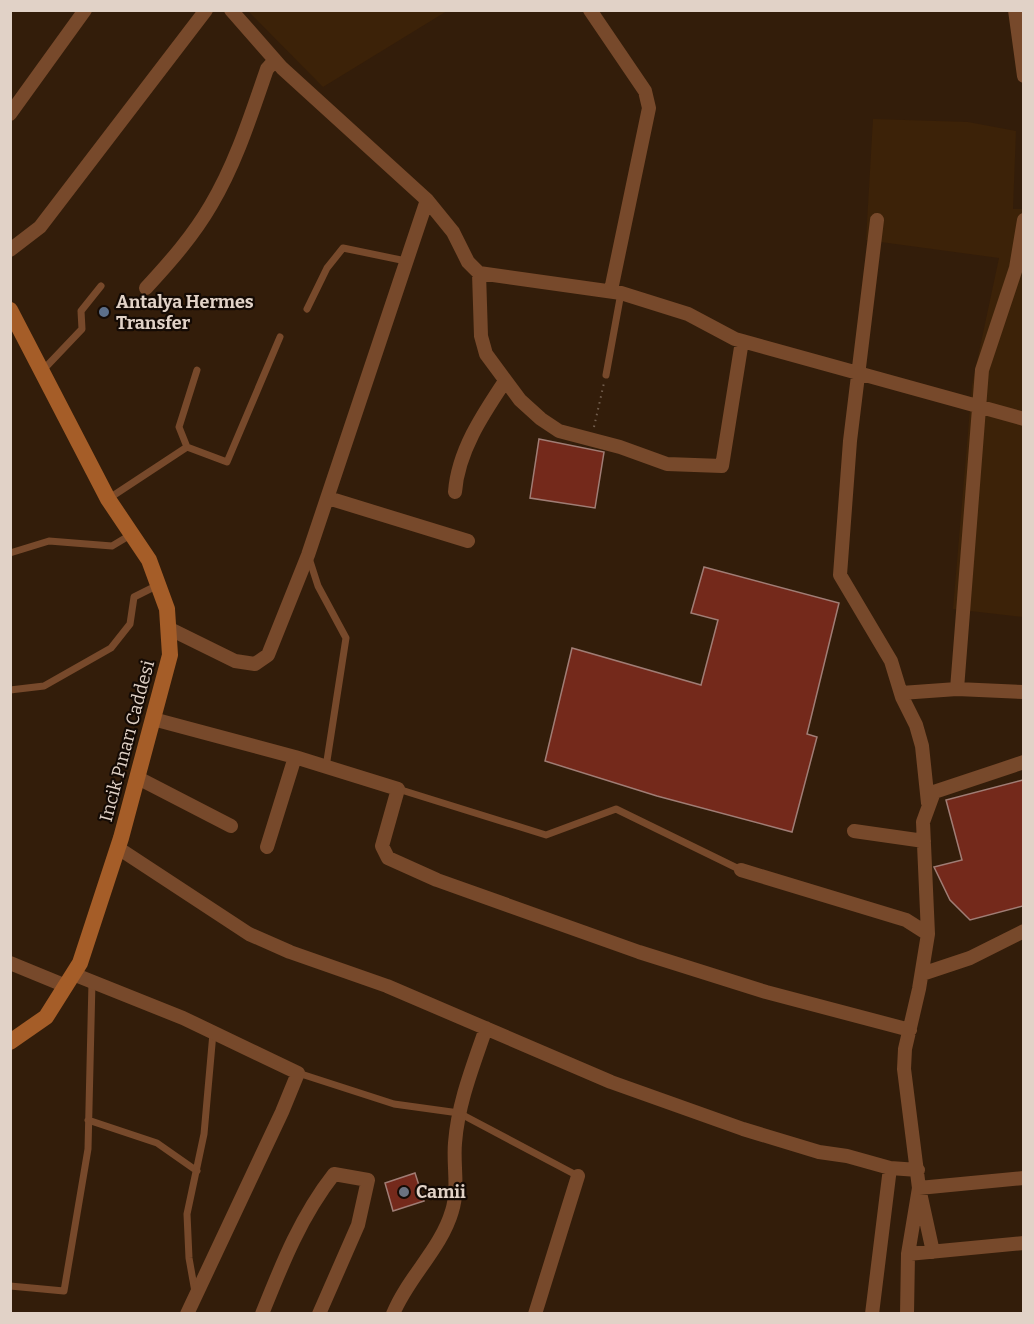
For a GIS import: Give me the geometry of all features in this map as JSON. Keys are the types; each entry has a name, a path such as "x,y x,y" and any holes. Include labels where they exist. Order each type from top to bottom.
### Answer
{"main road":[{"name":"Incik Pınarı Caddesi","path":"10,310 43,370 108,500 149,560 167,609 170,655 118,848 80,963 46,1017 10,1042"}],"street":[{"path":"10,114 85,10"},
{"path":"10,250 40,227 206,10"},
{"path":"231,10 275,60 427,200 453,232 468,262 479,273 616,291 688,314 742,341 1023,420"},
{"path":"1015,10 1023,76"},
{"path":"591,11 645,91 649,108 616,291"},
{"path":"146,288 182,246 212,204 237,154 267,69 275,60"},
{"path":"168,628 235,661 255,664 268,655 328,498 427,200"},
{"path":"877,220 857,374 840,575 891,661 901,693 916,724 922,746 928,803"},
{"path":"957,689 982,369 1016,268 1023,220"},
{"path":"479,273 481,336 486,354 505,381 541,419 559,431 667,464 722,466 742,341"},
{"path":"455,492 456,474 470,440 505,381"},
{"path":"328,498 468,541"},
{"path":"901,693 957,689 1023,693"},
{"path":"153,719 295,757 398,789 382,846 388,858 437,880 639,952 766,992 910,1030"},
{"path":"267,847 295,757"},
{"path":"933,1252 919,1188 904,1069 928,934 923,822 928,803 934,792 1023,762"},
{"path":"138,778 231,826"},
{"path":"854,831 924,841"},
{"path":"118,848 249,934 290,952 387,986 611,1082 743,1129 819,1152 890,1168 918,1170"},
{"path":"741,870 906,920 928,934"},
{"path":"922,974 970,958 1023,931"},
{"path":"10,963 69,980 92,982 183,1018 298,1073 187,1314"},
{"path":"393,1314 402,1291 439,1239 453,1210 456,1180 454,1145 459,1113 486,1028"},
{"path":"872,1314 890,1168"},
{"path":"262,1314 297,1230 313,1201 334,1174 368,1180 358,1226 319,1314"},
{"path":"536,1314 578,1176"},
{"path":"919,1188 1023,1178"},
{"path":"907,1314 908,1254 919,1188"},
{"path":"908,1254 1023,1243"}],"lane":[{"path":"307,309 327,268 343,248 406,261"},
{"path":"43,370 82,329 81,311 101,286"},
{"path":"606,375 616,291"},
{"path":"197,370 179,427 188,447 227,462 280,337"},
{"path":"108,500 188,447"},
{"path":"10,553 49,542 112,546 132,534"},
{"path":"308,555 318,585 346,638 326,766"},
{"path":"10,690 44,686 111,648 130,624 134,597 158,585"},
{"path":"398,789 546,835 616,809 741,870"},
{"path":"10,1286 64,1291 88,1149 92,982"},
{"path":"196,1294 186,1233 187,1214 204,1134 213,1033"},
{"path":"298,1073 394,1104 459,1113 578,1176"},
{"path":"88,1120 157,1143 196,1171"}],"path":[{"path":"591,439 606,375"}],"shaded area":[{"path":"248,11 447,11 323,87"},
{"path":"873,119 968,122 1016,131 1013,209 1024,209 1023,617 953,609 972,385 999,258 866,240"}],"building":[{"path":"539,439 604,452 595,508 530,498"},
{"path":"704,567 839,603 807,734 817,737 792,832 657,796 545,761 572,648 701,685 718,620 691,613"},
{"path":"1023,780 1023,906 970,920 950,900 934,867 962,860 946,800"},
{"name":"Camii","path":"415,1173 424,1201 393,1211 385,1183"}],"place":[{"name":"Antalya Hermes Transfer","path":"104,312"},
{"name":"Camii","path":"404,1192"}]}
